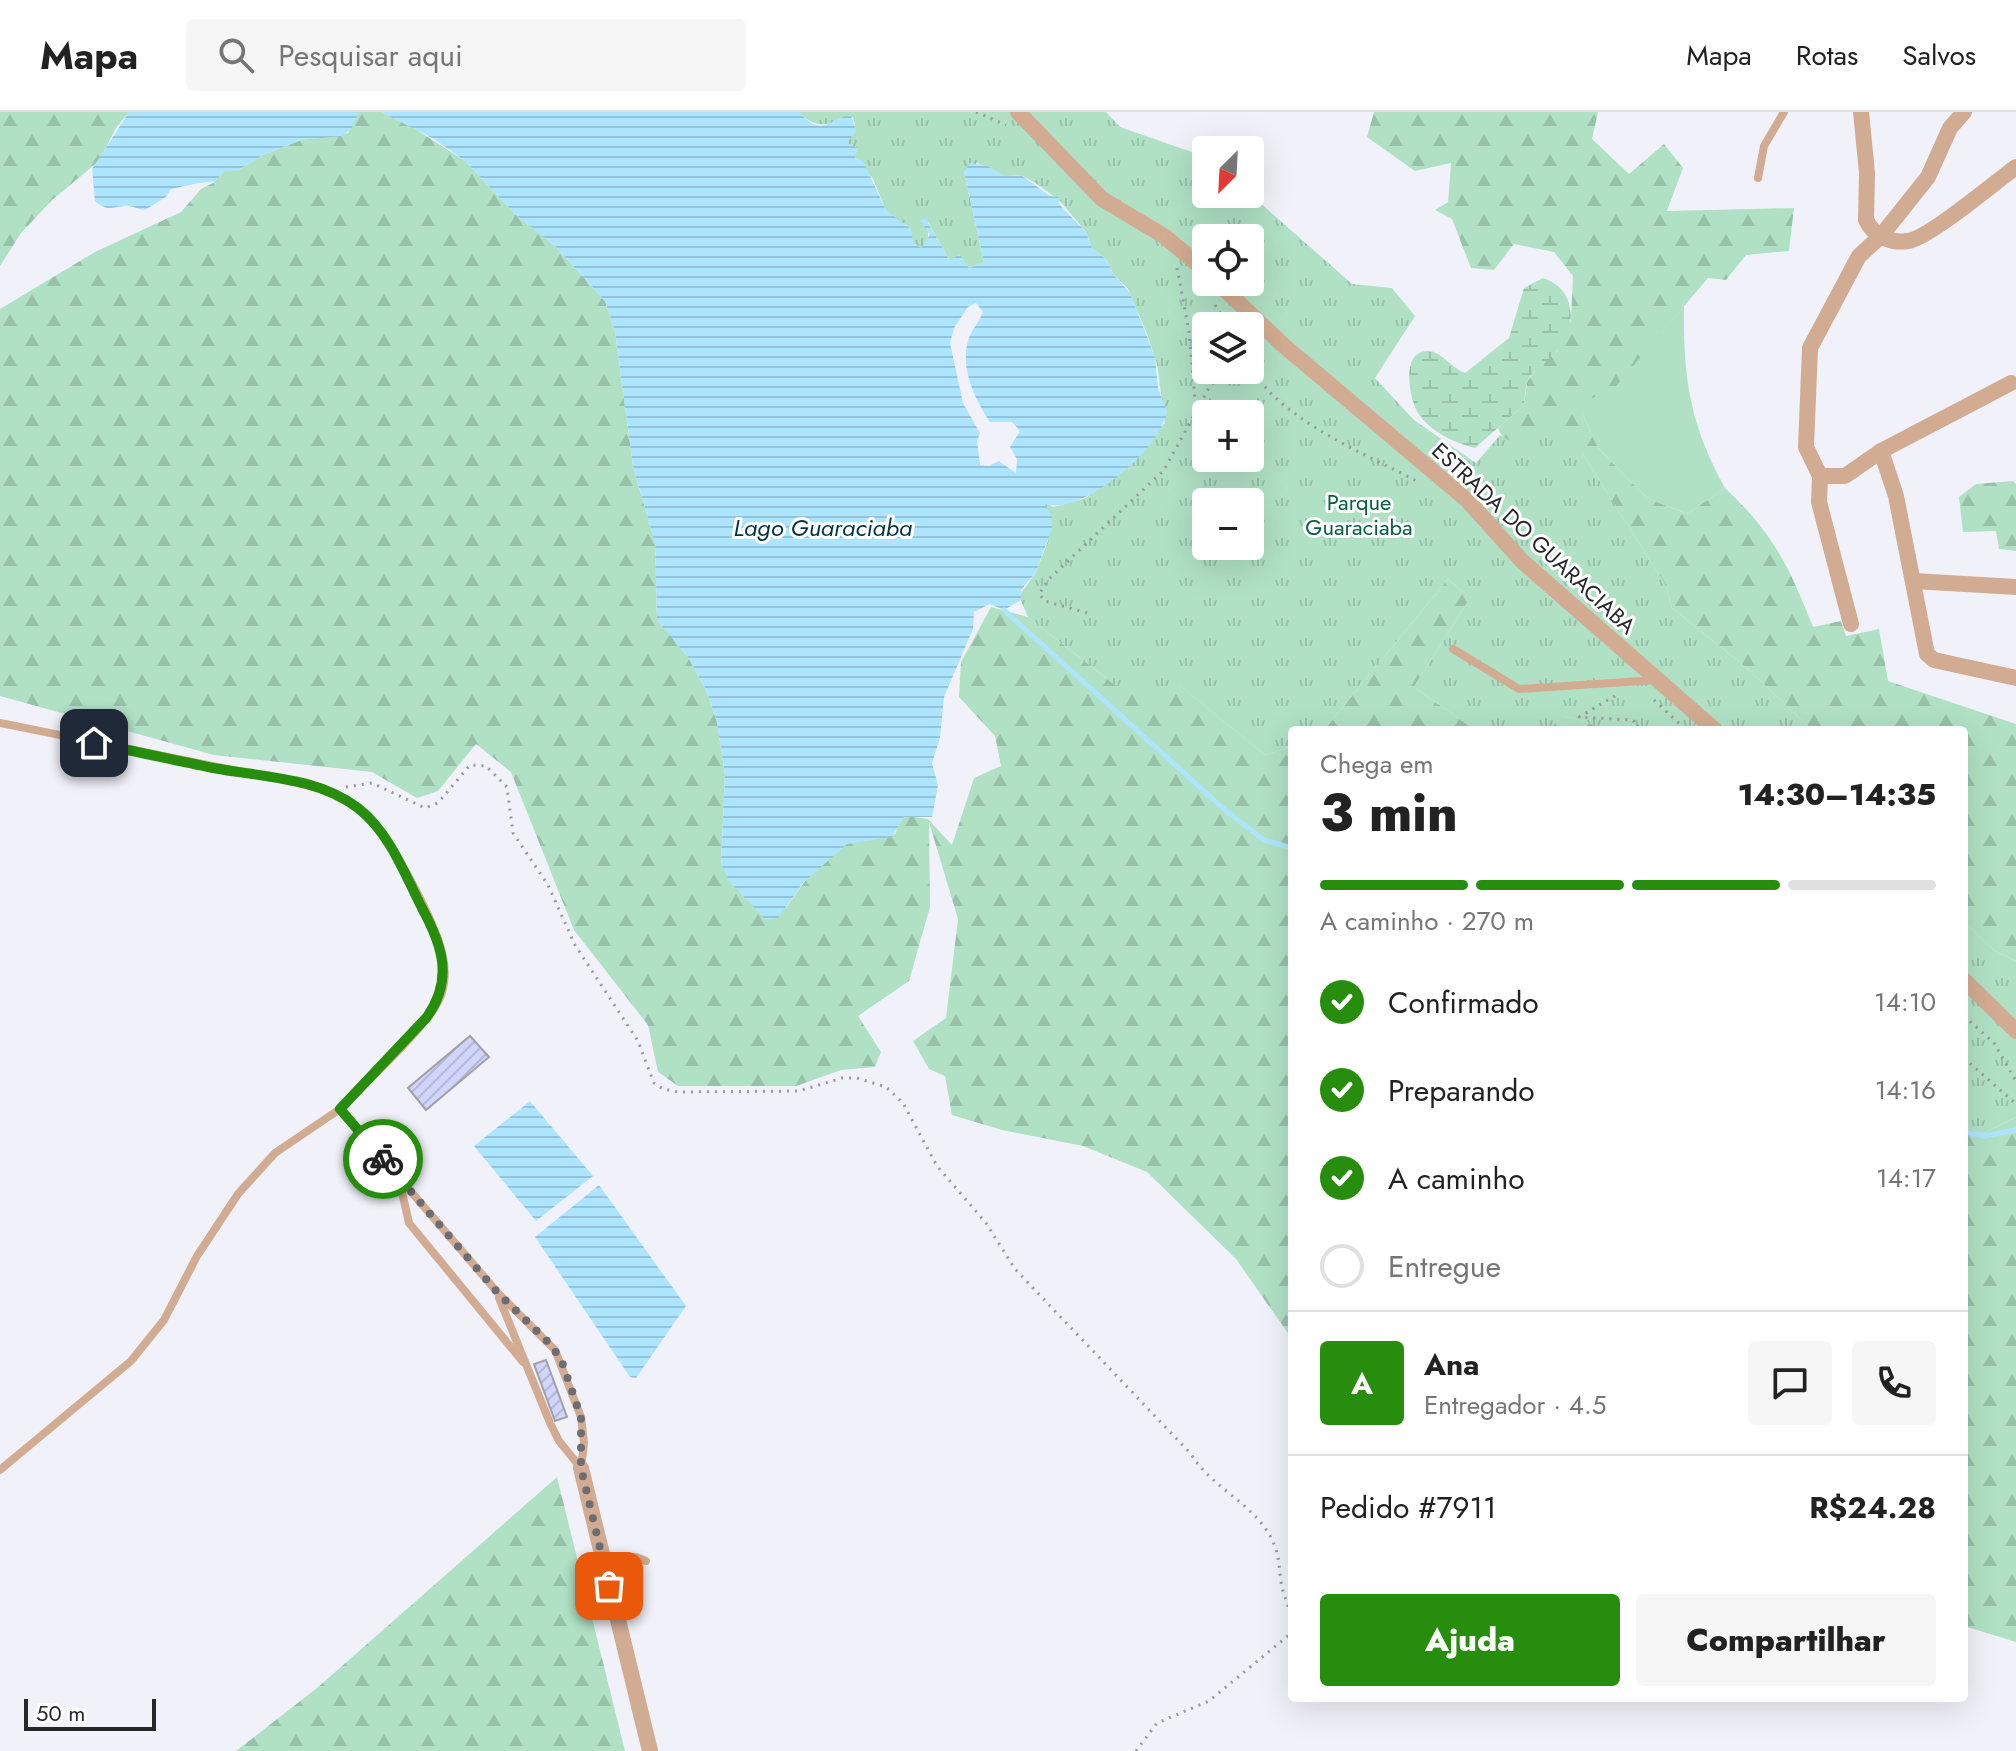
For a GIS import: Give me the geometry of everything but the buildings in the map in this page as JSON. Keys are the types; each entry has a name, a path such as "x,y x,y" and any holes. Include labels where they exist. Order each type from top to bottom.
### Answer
{"street":[{"path":"1861,112 1867,173 1866,220 1881,236 1896,241 1917,239 2016,167"},
{"path":"1851,624 1819,502 1820,476 1809,458 1804,436 1810,348 1859,256 1881,236 1928,177 1950,128 1964,112"},
{"path":"1016,120 1102,199 1164,236 1192,259"},
{"name":"ESTRADA DO GUARACIABA","path":"1232,296 1283,345 1467,500 1522,561 1710,726"},
{"path":"1820,476 1845,476 1881,451 2011,383"},
{"path":"1881,451 1896,496 1927,654 1934,660 2016,678"},
{"path":"1914,581 2016,587"},
{"path":"1968,984 2016,1031"},
{"path":"581,1468 650,1751"}],"lane":[{"path":"1758,178 1764,146 1784,112"},
{"path":"1453,649 1519,689 1657,680"},
{"path":"0,723 293,781 337,794 359,809 387,840 433,929 442,953 444,984 439,1000 427,1017 340,1109 275,1153 238,1194 197,1256 164,1320 131,1361 0,1470"},
{"path":"340,1109 498,1293 561,1359 581,1417 581,1468"},
{"path":"399,1178 409,1223 523,1362"},
{"path":"498,1293 523,1362 559,1441 581,1468"},
{"path":"603,1558 636,1557 646,1561"}],"path":[{"path":"976,112 1016,120"},
{"path":"1176,264 1189,331 1194,400"},
{"path":"1261,384 1310,423 1421,484"},
{"path":"1087,613 1045,601 1039,594 1049,579 1164,470 1192,420"},
{"path":"1638,683 1682,726"},
{"path":"1619,684 1613,700 1579,717 1632,720 1638,726"},
{"path":"337,794 359,783 372,783 425,808 438,803 470,765 486,766 496,772 507,787 513,833 548,885 575,945 638,1041 654,1083 678,1092 799,1091 842,1078 857,1078 886,1087 903,1103 937,1166 986,1223 1021,1276 1191,1454 1205,1474 1233,1495 1260,1522 1278,1555 1288,1602"},
{"path":"1968,1020 1994,1043 2016,1081"},
{"path":"1968,1062 2016,1104"},
{"path":"1136,1751 1157,1723 1209,1701 1288,1636"}],"green space":[{"path":"0,112 129,112 116,128 99,161 52,200 21,233 0,266"},
{"path":"359,112 381,112 409,125 465,161 516,215 556,247 605,301 615,332 633,466 655,543 657,619 688,657 706,690 717,722 725,775 721,864 743,896 786,908 829,856 853,842 895,834 901,819 908,816 928,819 952,845 974,778 1001,766 995,736 959,697 961,662 991,607 1028,617 1115,685 1178,684 1265,755 1288,747 1288,1333 1236,1259 1147,1172 1083,1146 1002,1130 952,1115 945,1076 929,1069 913,1041 946,1018 958,919 929,822 930,907 909,981 858,1016 881,1052 875,1067 841,1070 796,1086 678,1086 658,1072 648,1025 574,930 511,772 476,744 438,791 417,798 372,772 214,755 0,696 0,309 95,252 181,212 201,189 215,182 224,171 237,171 263,155 301,140 348,133"},
{"name":"Parque Guaraciaba","path":"799,112 1106,112 1120,127 1192,152 1192,208 1264,206 1352,284 1392,288 1415,316 1375,378 1414,420 1476,463 1500,435 1519,446 1549,428 1582,453 1665,584 1672,608 1748,669 1808,726 1598,726 1566,716 1552,726 1469,726 1414,687 1470,598 1448,579 1327,726 1288,726 1288,747 1265,755 1179,685 1158,698 1115,685 1028,617 1019,596 1036,572 1048,541 1044,503 1054,507 1086,498 1165,423 1157,364 1128,289 1113,274 1107,260 1092,248 1086,232 1060,201 1021,175 1005,176 977,163 964,172 984,262 969,268 959,255 950,261 928,222 928,243 921,248 913,243 907,225 893,219 886,210 873,179 855,158 853,146 847,143 855,124 853,117 818,124"},
{"path":"1374,112 1598,112 1592,139 1629,174 1664,144 1683,168 1667,211 1794,208 1789,251 1746,255 1726,280 1708,278 1611,392 1589,399 1582,413 1598,448 1647,498 1687,514 1725,488 1768,536 1796,586 1813,627 1841,621 1846,636 1879,629 1888,681 2016,724 2016,961 1995,951 1968,926 1968,726 1808,726 1748,669 1672,608 1665,584 1582,453 1522,447 1503,437 1498,428 1524,405 1527,382 1536,369 1557,352 1571,321 1573,276 1554,252 1514,244 1494,270 1471,268 1452,219 1435,210 1448,202 1451,163 1415,171 1367,137"},
{"path":"1543,278 1562,290 1571,318 1559,349 1528,380 1524,405 1475,448 1436,431 1418,413 1412,397 1409,376 1414,358 1420,353 1434,352 1465,373 1509,338 1524,288"},
{"path":"1684,306 1685,356 1691,400 1704,443 1725,488 1687,514 1647,498 1598,448 1582,413 1588,399 1611,391"},
{"path":"2013,481 2016,484 2016,551 1999,549 1996,531 1963,532 1959,497 1976,484"},
{"path":"1448,579 1470,598 1414,687 1469,726 1327,726"},
{"path":"1566,716 1598,726 1551,726"},
{"path":"1968,926 1995,951 2016,961 2016,1117 1984,1133 1968,1128"},
{"path":"2016,1117 2016,1642 1968,1627 1968,1128 1984,1133"},
{"path":"557,1477 625,1751 236,1751 317,1688"}],"water":[{"path":"129,112 359,112 351,129 342,136 301,140 263,155 237,171 224,171 215,182 171,189 166,197 145,210 127,206 107,208 95,201 92,169"},
{"name":"Lago Guaraciaba","path":"381,112 799,112 821,126 851,115 856,131 847,143 858,148 855,158 863,161 886,210 911,229 913,243 921,248 930,235 920,220 926,219 950,261 959,254 969,268 984,262 964,172 970,163 987,166 1005,176 1021,175 1050,196 1058,197 1060,205 1086,232 1092,248 1107,260 1113,274 1130,293 1155,357 1158,388 1167,411 1162,426 1136,460 1099,490 1061,505 1045,504 1052,517 1052,528 1036,572 1021,590 1021,600 1004,610 990,604 974,612 973,629 944,697 940,738 932,763 938,785 932,817 904,817 892,837 847,844 803,883 778,918 766,920 730,882 721,864 725,775 717,722 706,690 688,657 657,620 655,543 633,466 615,332 605,301 556,247 516,215 465,161 434,139","holes":["976,303 983,312 968,341 967,373 974,394 990,422 1012,422 1020,431 1010,447 1017,459 1016,473 999,461 989,466 980,465 977,441 980,433 963,403 950,343 954,328 968,307"]},
{"path":"530,1101 593,1176 536,1221 474,1146"},
{"path":"599,1185 686,1306 636,1378 630,1377 535,1237"}],"waterway":[{"path":"1004,610 1226,811 1264,840 1288,847"},
{"path":"1968,1133 1984,1136 2016,1130"}],"way so far":[{"path":"383,1159 498,1293 561,1359 581,1417 584,1443 581,1468 609,1586"}],"route":[{"path":"94,743 317,787 337,794 359,809 387,840 433,929 442,953 444,984 439,1000 427,1017 340,1109 383,1159"}]}
